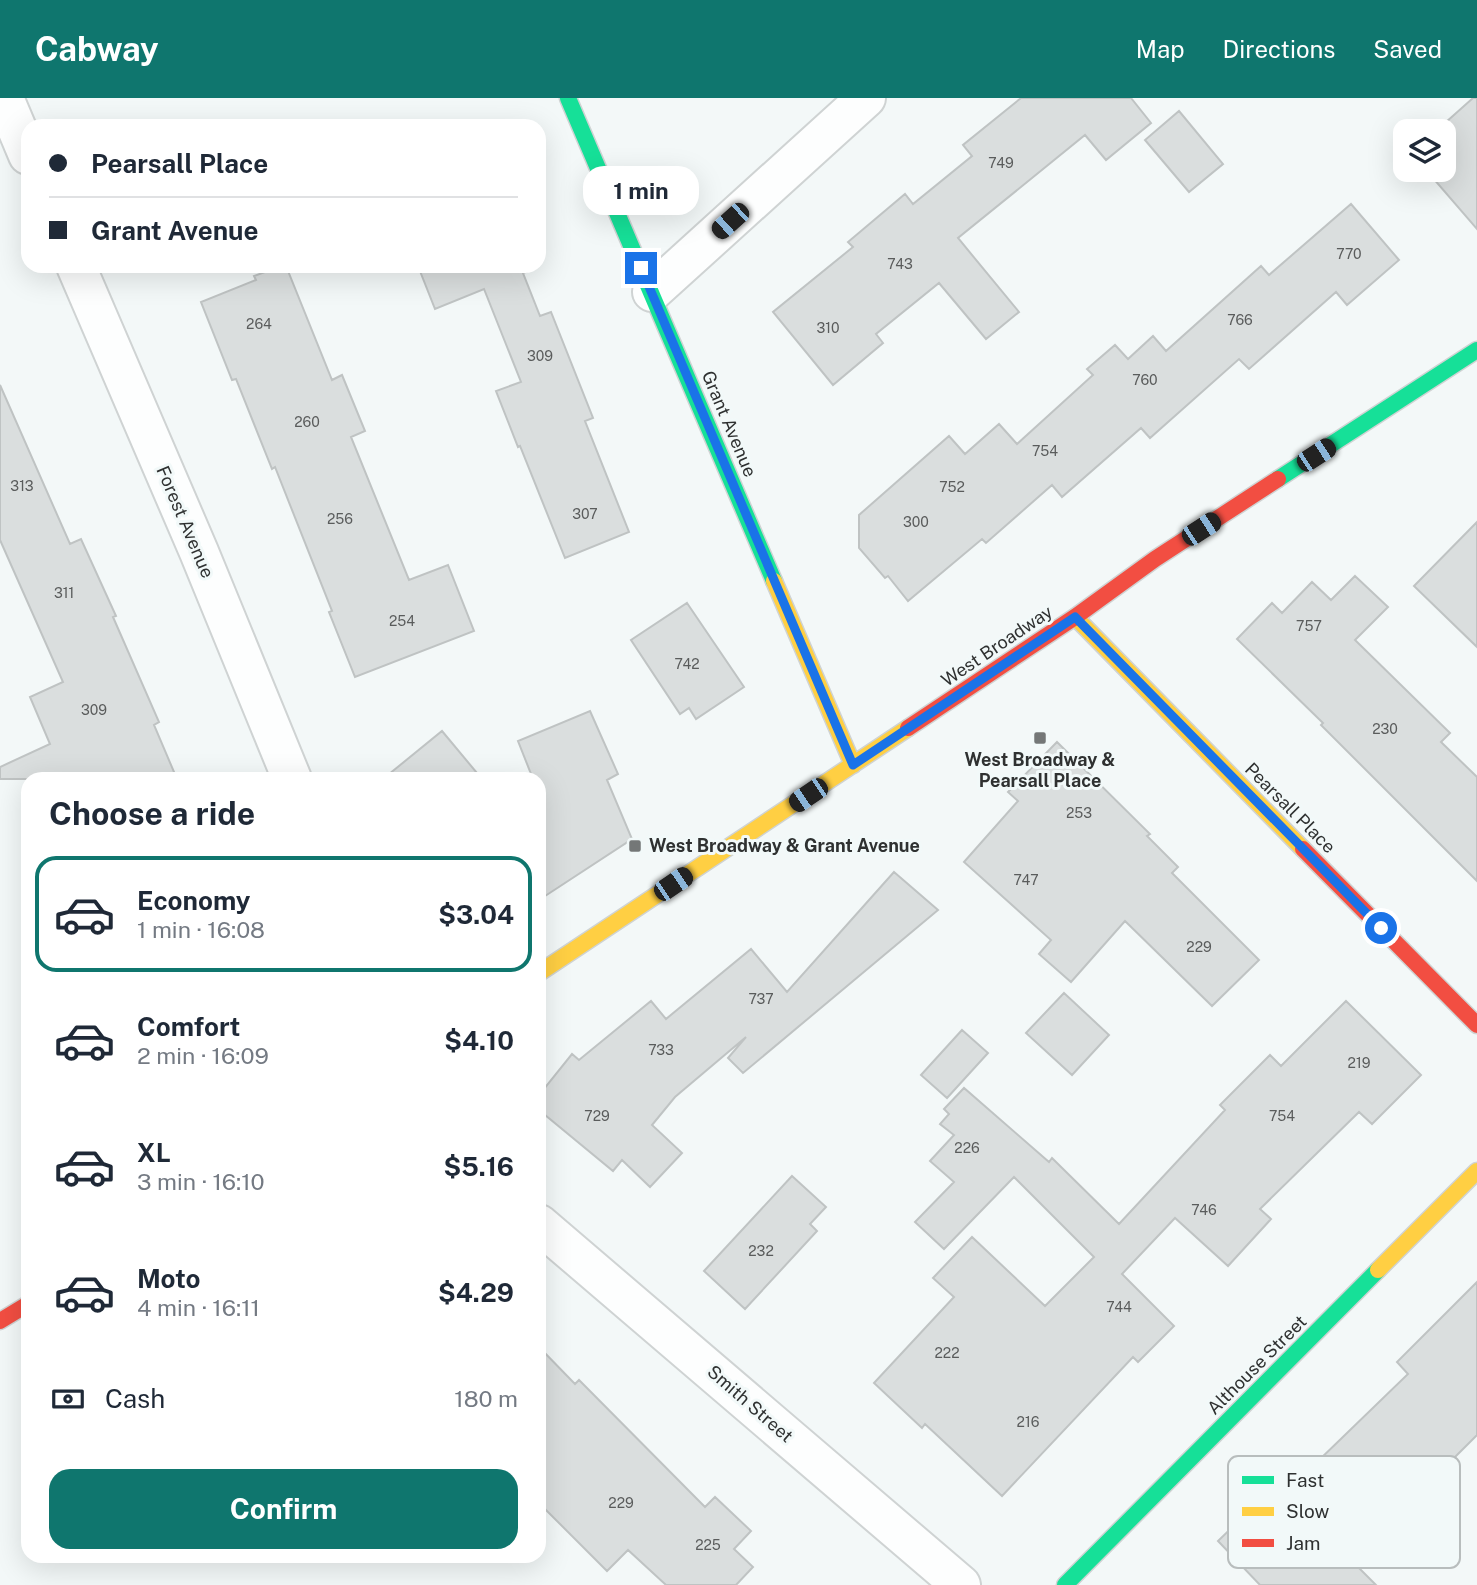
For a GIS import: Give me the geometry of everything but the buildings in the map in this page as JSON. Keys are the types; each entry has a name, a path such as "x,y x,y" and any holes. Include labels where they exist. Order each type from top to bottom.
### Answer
{"street":[{"name":"Grant Avenue","path":"568,98 853,765"},
{"path":"652,292 866,98"},
{"path":"5,99 21,138"},
{"name":"Forest Avenue","path":"79,273 199,552 289,772"},
{"name":"West Broadway","path":"546,968 1075,617 1155,559 1477,350"},
{"name":"Pearsall Place","path":"1075,617 1477,1025"},
{"name":"Althouse Street","path":"1065,1585 1477,1171"},
{"name":"Smith Street","path":"546,1230 961,1585"},
{"path":"0,1321 21,1308"}],"traffic: fast":[{"path":"568,98 774,581"},
{"path":"1278,479 1477,350"},
{"path":"1065,1585 1378,1270"}],"traffic: slow":[{"path":"774,581 853,765"},
{"path":"1075,617 1303,849"},
{"path":"546,968 908,728"},
{"path":"1378,1270 1477,1171"}],"traffic: jam":[{"path":"908,728 1075,617 1155,559 1278,479"},
{"path":"1303,849 1477,1025"},
{"path":"0,1321 21,1308"}],"place":[{"name":"West Broadway & Pearsall Place","path":"1040,738"},
{"name":"West Broadway & Grant Avenue","path":"635,846"}],"route":[{"path":"641,268 853,765 1075,617 1381,928"}]}
